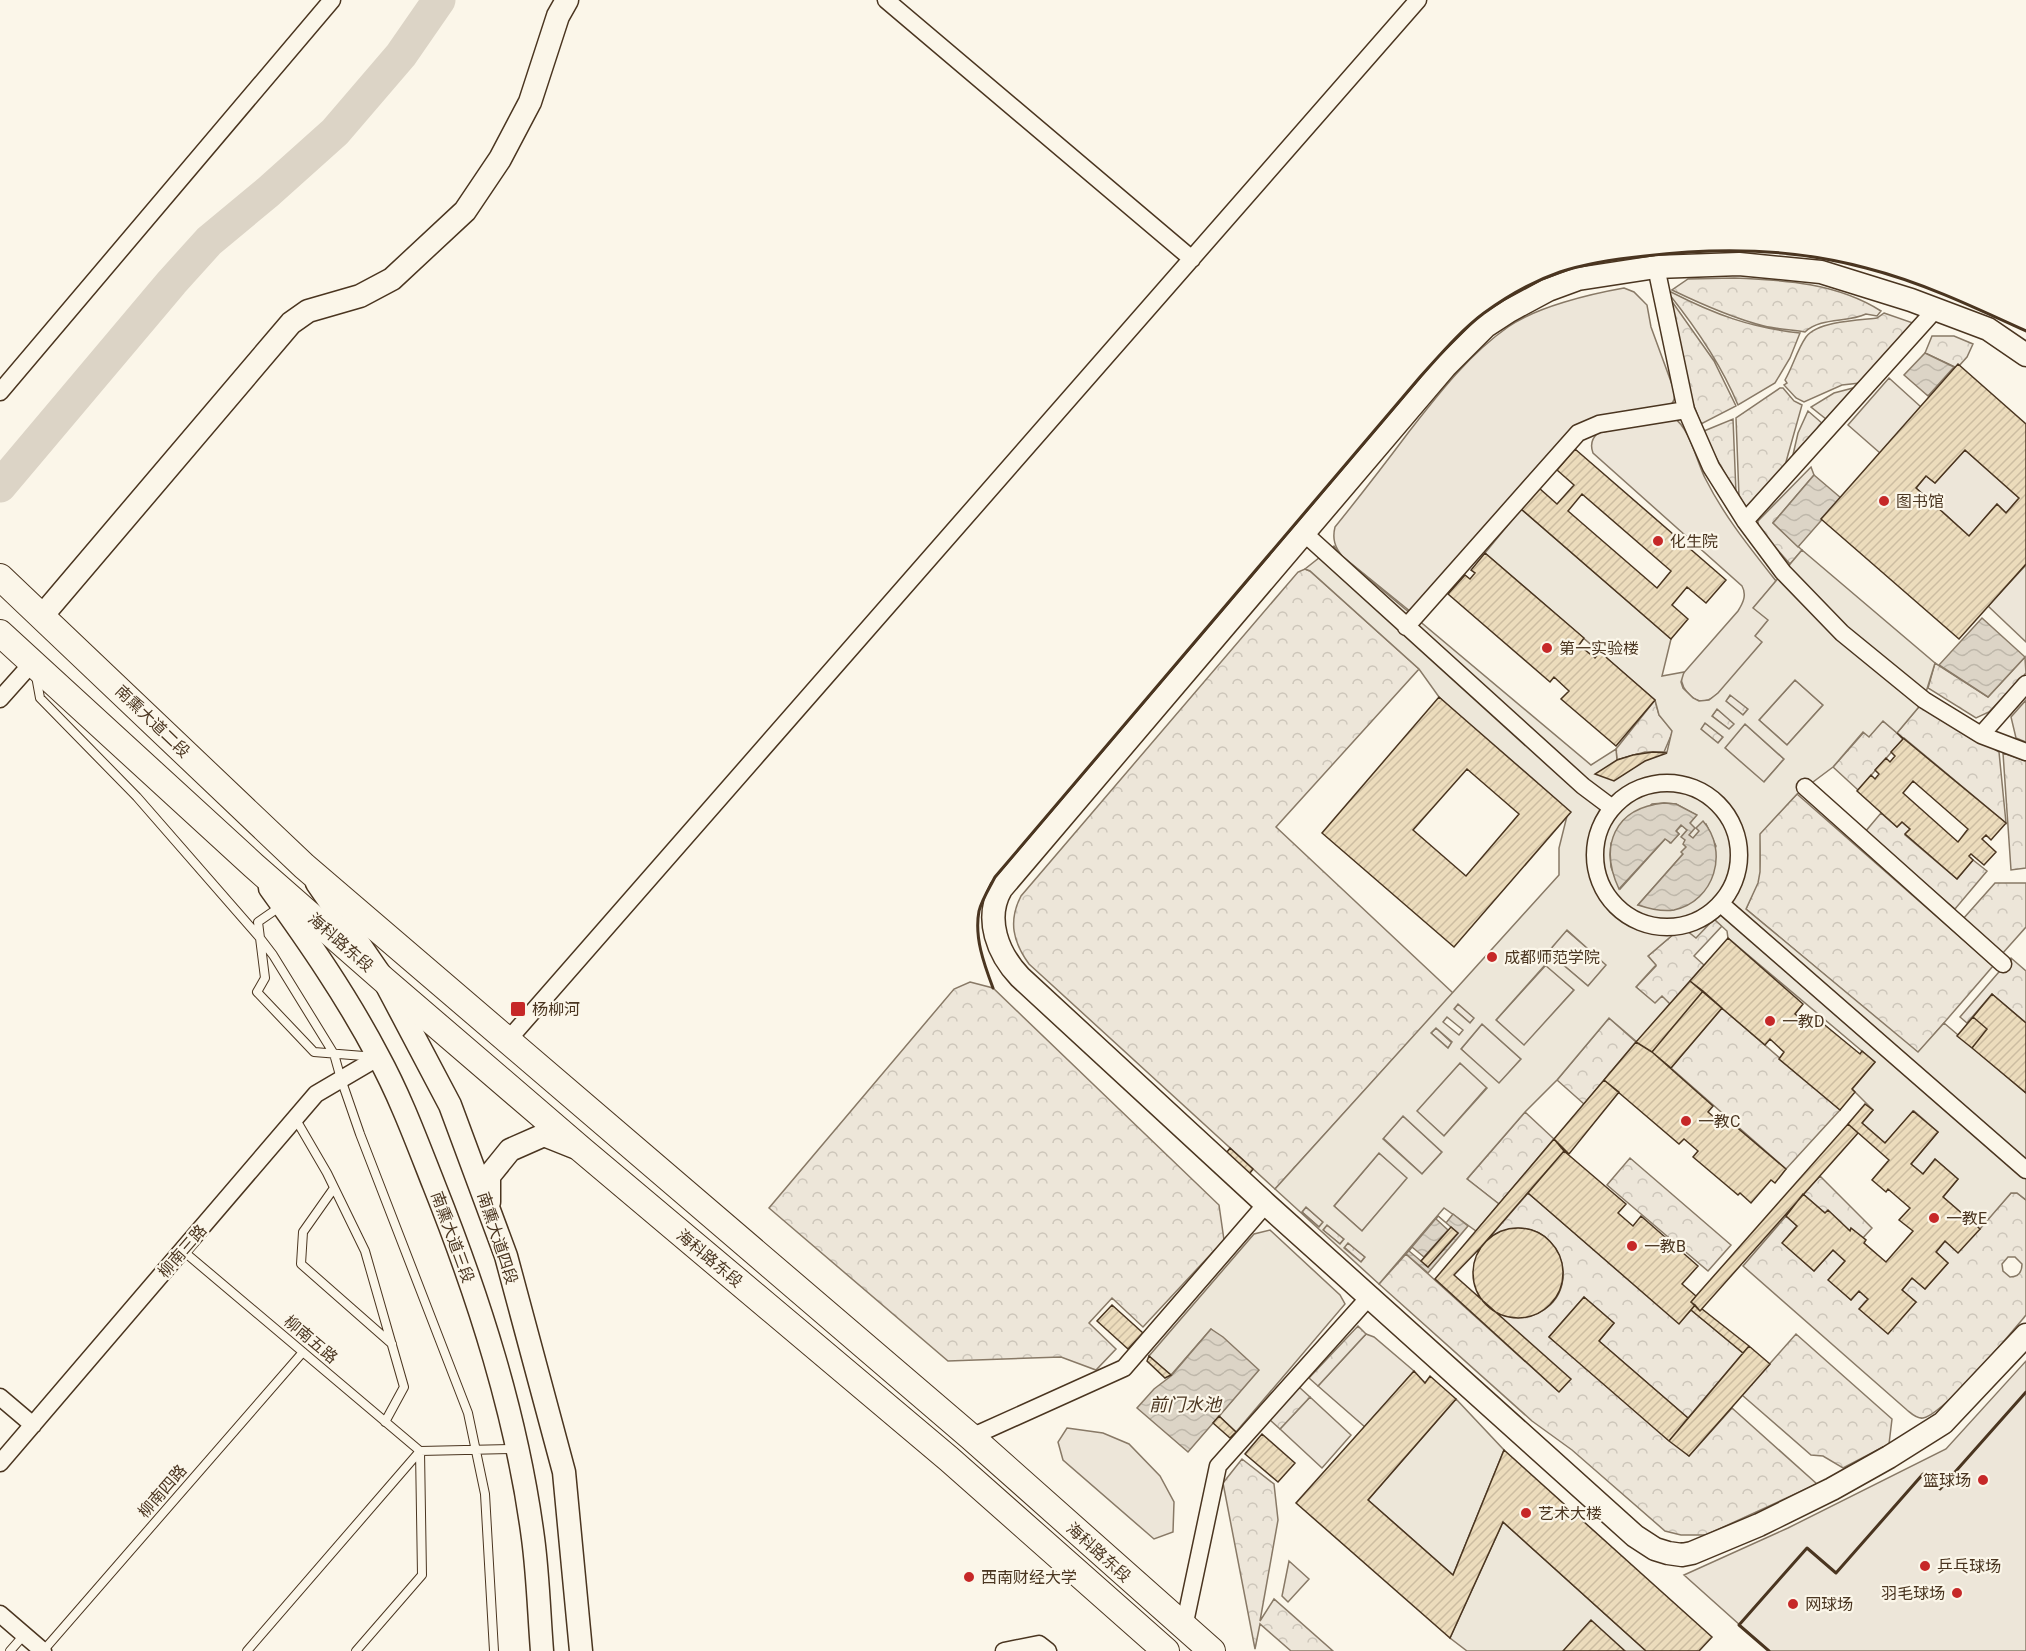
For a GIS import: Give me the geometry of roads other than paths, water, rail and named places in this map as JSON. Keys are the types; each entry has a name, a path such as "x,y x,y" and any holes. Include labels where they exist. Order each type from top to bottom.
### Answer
{"main road":[{"name":"南熏大道二段","path":"0,577 304,866"},
{"path":"0,633 253,865"},
{"name":"海科路东段","path":"253,865 582,1150 949,1459 1166,1651"},
{"name":"海科路东段","path":"304,866 970,1437 1212,1651"}],"street":[{"path":"0,392 332,0"},
{"path":"42,616 291,323 308,311 360,296 392,279 465,211 500,159 530,102 558,16 567,0"},
{"path":"886,0 1192,259"},
{"path":"508,1040 1418,0"},
{"path":"2026,355 1988,329 1936,309 1821,272 1739,264 1656,267 1578,279 1548,290 1509,311 1486,326 1445,368 1001,889 997,897 994,916 1000,950 1011,968 1266,1204 1635,1536 1655,1549 1682,1555 1701,1549 1759,1525 1833,1489 1889,1457 1942,1423 2026,1335"},
{"path":"1656,267 1686,410 1711,467 1745,521 1783,572 1842,633 1924,700 1981,735 2026,752"},
{"path":"1745,521 1936,309"},
{"path":"1406,627 1578,433 1599,424 1686,410"},
{"path":"1304,534 1583,786 1611,807"},
{"path":"0,699 33,662"},
{"path":"1981,735 2026,684"},
{"path":"1674,782 1697,788 1716,801 1731,819 1738,841 1739,865 1732,887 1720,904 1700,920 1676,927 1651,926 1628,917 1610,900 1598,878 1594,853 1599,829 1611,807 1629,792 1651,783 1674,782"},
{"path":"1805,788 2003,963"},
{"name":"南熏大道三段","path":"253,865 332,977 379,1057 416,1140 460,1250 486,1329 518,1449 533,1539 542,1651"},
{"name":"南熏大道四段","path":"304,866 384,980 450,1105 506,1256 564,1472 581,1651"},
{"path":"1720,904 2026,1170"},
{"name":"柳南三路","path":"0,1463 316,1094 379,1057"},
{"path":"489,1209 489,1176 510,1150 544,1135 582,1150"},
{"path":"970,1437 1124,1368 1266,1204"},
{"path":"1184,1627 1218,1466 1370,1296"},
{"path":"0,1397 33,1425"},
{"path":"0,1614 43,1651"},
{"path":"1004,1651 1039,1644 1048,1651"}],"lane":[{"path":"33,662 40,698 137,797 260,938 273,955 334,1054 340,1079 468,1413 484,1494 494,1651"},
{"path":"283,905 258,922 265,978 257,992 314,1052 379,1057"},
{"path":"295,1118 334,1188 365,1251 404,1388 385,1422"},
{"path":"334,1188 303,1232 301,1264 392,1344"},
{"name":"柳南五路","path":"182,1250 420,1451"},
{"name":"柳南四路","path":"43,1651 303,1352"},
{"path":"247,1651 420,1451 518,1449"},
{"path":"356,1651 422,1575 420,1451"},
{"path":"10,1651 24,1635"}],"water":[{"path":"1925,353 1954,367 1928,396 1904,375"},
{"path":"1814,475 1841,498 1798,547 1773,523"},
{"path":"1982,618 2025,657 1988,697 1939,665"},
{"path":"1664,803 1676,804 1697,815 1690,823 1695,828 1689,835 1693,838 1699,831 1696,828 1703,821 1711,833 1716,860 1714,873 1708,886 1699,897 1688,905 1670,911 1638,905 1683,854 1681,852 1686,847 1683,844 1685,840 1681,837 1687,830 1681,825 1676,831 1679,834 1671,843 1665,839 1619,889 1613,873 1611,858 1611,844 1615,832 1623,821 1633,812 1647,806"},
{"path":"1453,1214 1468,1226 1428,1273 1406,1254 1438,1216 1446,1223"},
{"name":"前门水池","path":"1211,1329 1259,1370 1188,1452 1137,1408 1154,1389 1171,1376"}],"waterway":[{"path":"0,486 209,241 335,132 401,55 439,0"}],"place":[{"name":"图书馆","path":"1884,501"},
{"name":"化生院","path":"1658,541"},
{"name":"第一实验楼","path":"1547,648"},
{"name":"成都师范学院","path":"1492,957"},
{"name":"杨柳河","path":"518,1009"},
{"name":"一教D","path":"1770,1021"},
{"name":"一教C","path":"1686,1121"},
{"name":"一教E","path":"1934,1218"},
{"name":"一教B","path":"1632,1246"},
{"name":"篮球场","path":"1983,1480"},
{"name":"艺术大楼","path":"1526,1513"},
{"name":"乒乓球场","path":"1925,1566"},
{"name":"西南财经大学","path":"969,1577"},
{"name":"羽毛球场","path":"1957,1593"},
{"name":"网球场","path":"1793,1604"}]}
